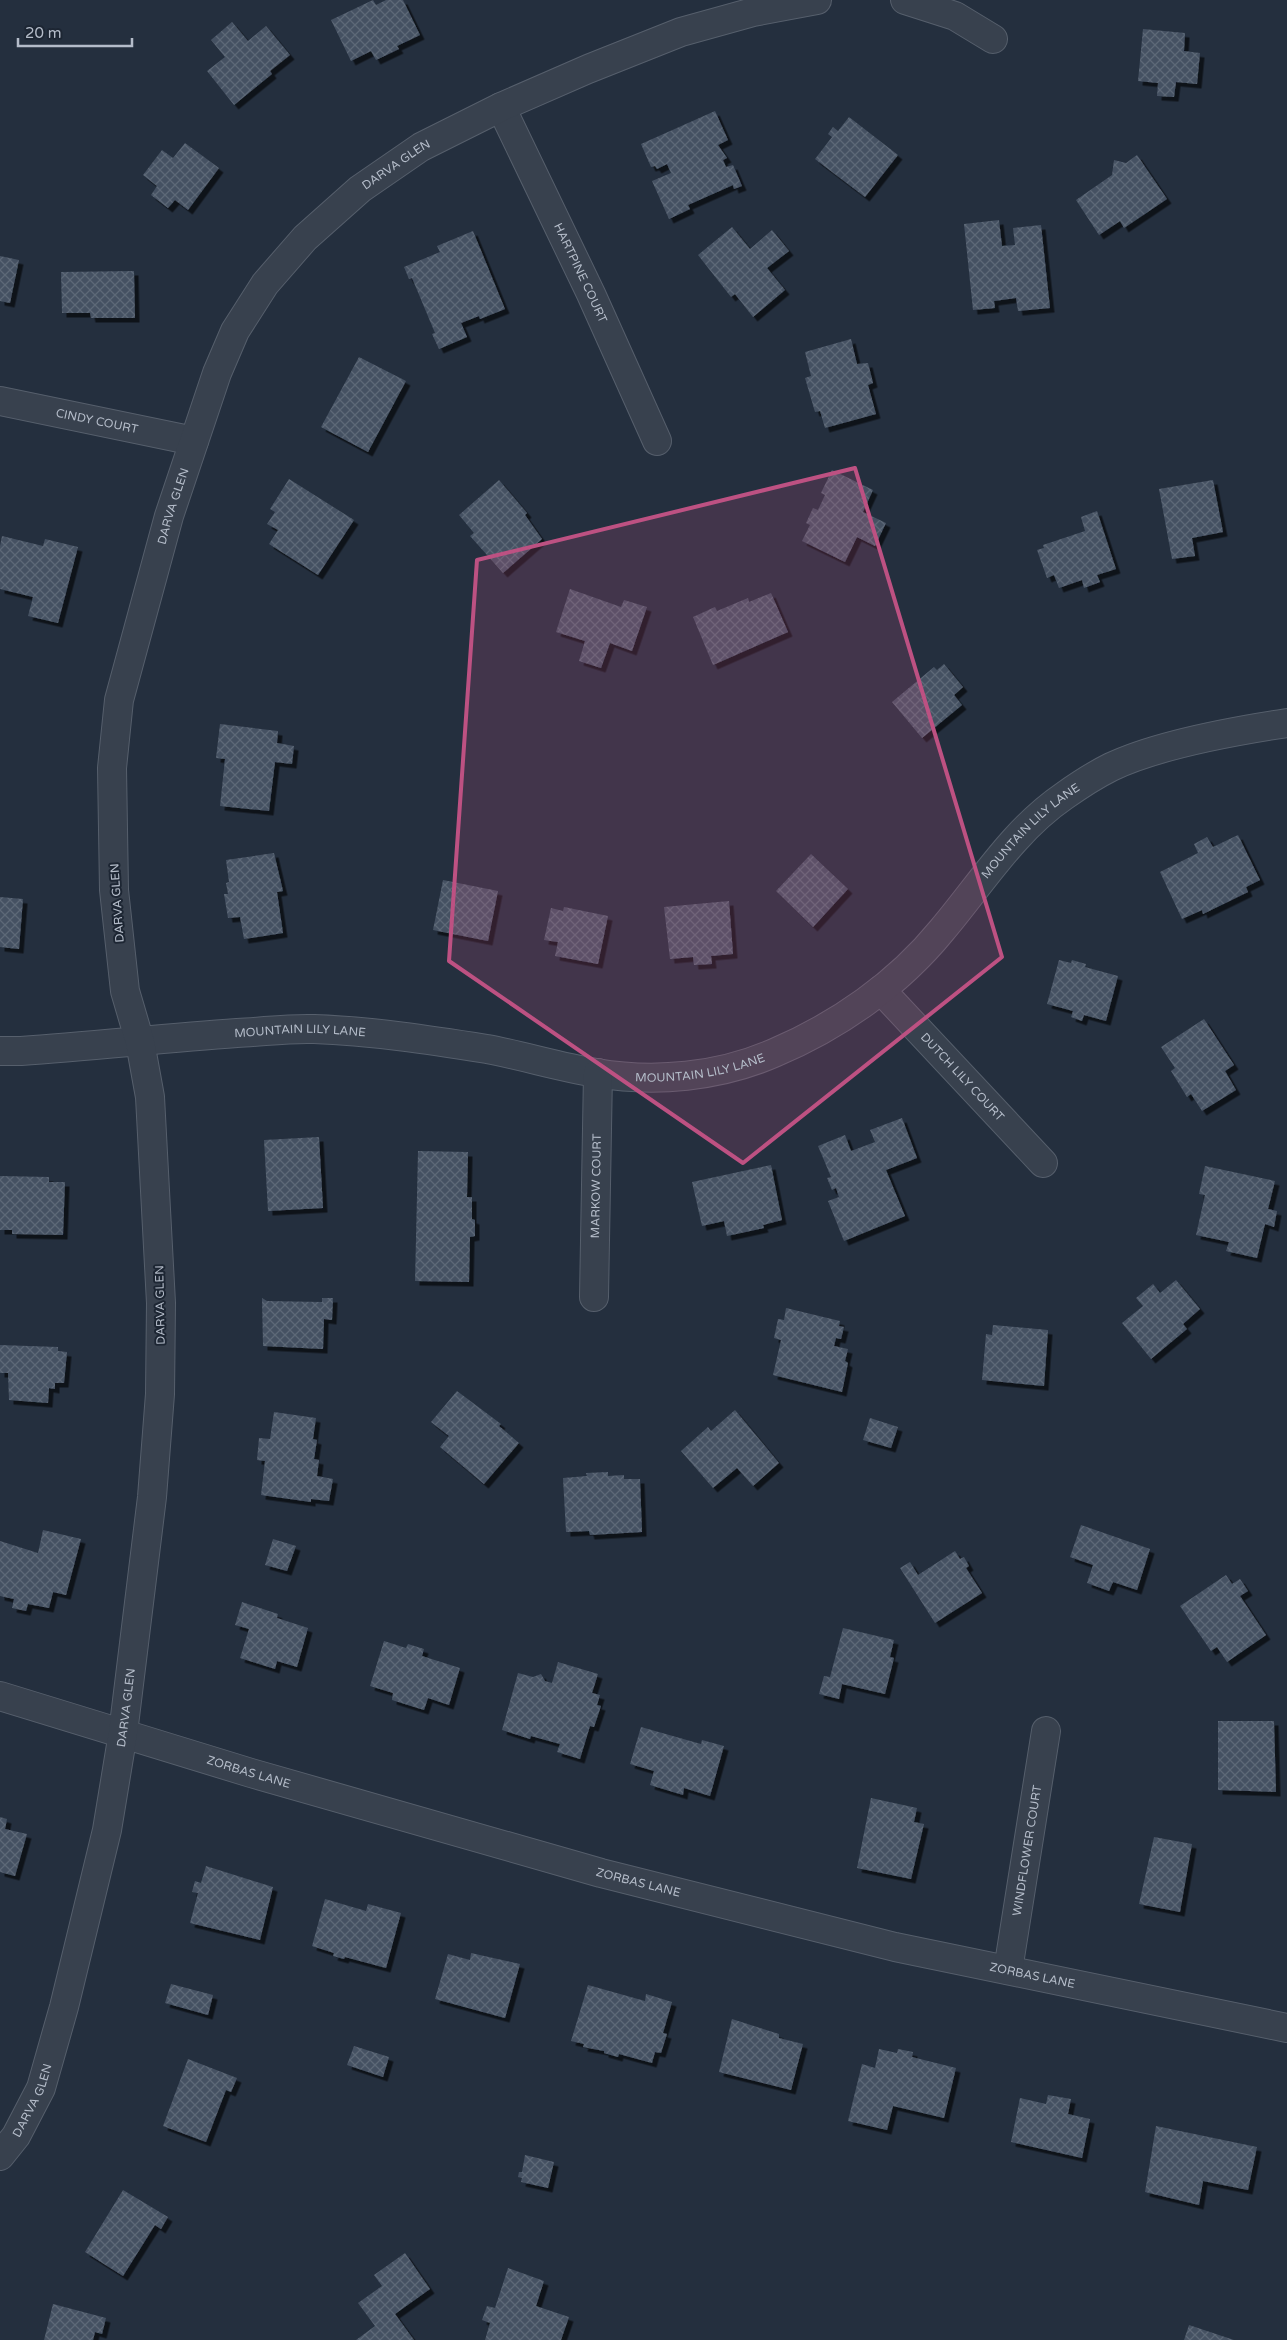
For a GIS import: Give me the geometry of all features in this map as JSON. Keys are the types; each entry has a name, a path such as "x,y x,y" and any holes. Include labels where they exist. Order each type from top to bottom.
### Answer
{"street":[{"name":"DARVA GLEN","path":"0,2156 16,2136 43,2079 64,2007 107,1830 123,1733 152,1497 160,1394 161,1303 150,1107 140,1042 125,991 114,890 112,768 119,700 169,516 217,373 235,332 265,284 305,238 360,189 422,147 501,107 588,68 681,32 752,12 817,0"},
{"path":"905,0 955,16 993,40"},
{"name":"HARTPINE COURT","path":"501,107 591,294 657,441"},
{"name":"CINDY COURT","path":"0,401 194,441"},
{"name":"MOUNTAIN LILY LANE","path":"0,1051 140,1042 170,1037 311,1029 378,1034 489,1050 598,1073 659,1078 721,1071 773,1054 831,1024 881,990 941,932 986,872 1017,836 1061,798 1112,767 1158,751 1238,730 1287,722"},
{"name":"DUTCH LILY COURT","path":"881,990 1043,1163"},
{"name":"MARKOW COURT","path":"594,1297 598,1073"},
{"name":"ZORBAS LANE","path":"0,1696 601,1873 894,1947 1287,2028"},
{"name":"WINDFLOWER COURT","path":"1008,1970 1046,1731"}],"highlighted area":[{"path":"855,468 1002,957 743,1163 449,961 477,560"}],"building":[{"path":"373,0 376,5 386,0 403,0 420,35 397,46 399,49 376,60 371,51 351,61 331,20"},
{"path":"232,22 248,41 266,26 290,55 270,71 272,74 234,105 207,71 225,57 211,40"},
{"path":"1143,29 1185,33 1184,51 1200,53 1197,84 1176,82 1174,97 1157,96 1158,83 1138,81"},
{"path":"715,111 728,140 718,145 727,158 723,160 726,167 733,165 742,186 734,189 733,185 688,205 690,209 669,219 652,181 671,173 667,164 657,169 655,166 651,167 641,144"},
{"path":"849,117 898,155 865,197 815,159 832,137 828,134 833,127 838,131"},
{"path":"185,143 219,168 188,210 175,200 168,208 151,195 157,186 143,175 162,150 173,158"},
{"path":"1137,155 1167,199 1124,228 1120,221 1099,235 1076,200 1112,175 1114,160 1126,163"},
{"path":"999,220 1002,246 1015,245 1013,228 1041,225 1050,308 1018,311 1016,298 994,301 995,308 973,310 964,224"},
{"path":"732,227 750,249 772,230 789,251 767,268 785,290 753,317 735,294 731,297 698,255"},
{"path":"473,231 505,309 480,319 479,316 461,323 467,337 439,349 432,334 435,333 412,278 409,279 404,267 440,252 437,246"},
{"path":"0,256 19,260 10,303 0,301"},
{"path":"134,271 135,318 91,318 90,313 62,313 61,272"},
{"path":"851,339 857,364 868,363 873,383 868,385 876,414 825,428 820,411 815,412 805,378 811,376 805,352"},
{"path":"359,357 406,381 368,452 321,427"},
{"path":"832,470 873,490 863,512 886,523 875,546 857,537 845,562 802,541 810,525 806,523 813,508 818,510 825,495 821,493"},
{"path":"289,479 354,520 318,575 269,544 278,530 267,524 275,512 270,509"},
{"path":"499,480 527,513 525,515 542,539 503,573 470,536 474,533 459,515"},
{"path":"1213,480 1223,532 1192,538 1195,556 1172,559 1159,489"},
{"path":"1097,511 1116,569 1097,575 1100,582 1084,588 1082,580 1059,588 1054,575 1047,578 1037,550 1044,548 1043,545 1085,531 1081,517"},
{"path":"2,536 43,546 45,539 78,547 58,623 28,616 33,597 0,589 0,546"},
{"path":"570,589 621,607 624,600 647,607 632,651 610,643 601,668 579,661 585,641 556,632"},
{"path":"771,593 788,632 713,665 693,617 715,607 717,611 748,598 749,602"},
{"path":"944,664 963,687 954,695 962,705 922,738 892,702 934,667 937,670"},
{"path":"220,724 278,731 277,743 294,746 292,764 275,762 269,811 220,806 225,759 216,758"},
{"path":"1238,835 1260,880 1246,887 1248,892 1203,914 1202,910 1182,919 1160,872 1198,853 1194,844 1207,837 1213,847"},
{"path":"274,853 283,891 277,892 283,933 244,939 240,917 228,918 224,894 228,894 226,883 229,882 226,860"},
{"path":"811,854 848,889 813,927 776,891"},
{"path":"443,880 498,891 488,941 433,930"},
{"path":"0,897 23,899 19,949 0,947"},
{"path":"729,901 733,954 711,956 712,964 694,965 693,957 670,959 664,907"},
{"path":"564,907 608,916 598,964 555,956 558,942 544,940 551,908 563,911"},
{"path":"1059,960 1071,963 1072,960 1086,964 1085,967 1118,976 1106,1021 1084,1015 1082,1021 1071,1017 1073,1011 1047,1004"},
{"path":"1204,1019 1234,1065 1225,1071 1236,1090 1202,1111 1191,1094 1187,1097 1171,1071 1175,1068 1161,1047"},
{"path":"902,1118 917,1158 886,1170 905,1216 844,1241 828,1201 839,1197 836,1188 832,1190 827,1178 831,1177 818,1146 845,1135 851,1151 875,1142 870,1130"},
{"path":"319,1137 323,1208 268,1211 264,1140"},
{"path":"418,1151 468,1152 467,1197 472,1197 472,1219 475,1220 475,1236 470,1237 469,1282 415,1281"},
{"path":"771,1165 782,1220 763,1225 764,1228 727,1236 724,1221 702,1226 692,1182"},
{"path":"1205,1166 1275,1181 1268,1209 1277,1211 1274,1227 1265,1224 1257,1258 1226,1251 1229,1242 1196,1235 1205,1195 1199,1194"},
{"path":"0,1176 49,1177 49,1182 65,1182 63,1235 12,1234 12,1230 0,1230"},
{"path":"1176,1280 1200,1309 1183,1324 1187,1329 1151,1359 1122,1323 1143,1306 1136,1298 1153,1284 1160,1293"},
{"path":"262,1298 267,1301 322,1302 322,1298 333,1298 332,1320 324,1319 323,1349 263,1346"},
{"path":"786,1308 840,1321 839,1326 844,1327 841,1339 836,1338 834,1346 848,1349 845,1361 848,1363 842,1392 773,1375 781,1340 774,1338 778,1319 784,1320"},
{"path":"993,1325 1048,1330 1044,1386 982,1380 986,1334 992,1335"},
{"path":"0,1345 58,1347 58,1351 67,1352 64,1383 55,1383 55,1389 49,1388 48,1403 9,1400 8,1373 0,1373"},
{"path":"457,1391 501,1424 499,1426 519,1443 484,1484 440,1447 449,1436 431,1422"},
{"path":"735,1410 779,1463 753,1486 737,1468 713,1488 681,1451 708,1427 711,1431"},
{"path":"274,1412 316,1418 313,1439 317,1440 314,1459 319,1460 317,1476 333,1479 329,1501 311,1499 311,1502 261,1495 265,1461 257,1460 259,1438 270,1439"},
{"path":"870,1418 898,1427 891,1448 863,1440"},
{"path":"608,1472 608,1476 624,1475 624,1479 640,1479 642,1532 590,1535 589,1531 566,1532 563,1478 587,1476 586,1473"},
{"path":"1081,1525 1150,1549 1137,1590 1113,1582 1109,1591 1087,1583 1093,1565 1070,1557"},
{"path":"43,1530 81,1539 66,1595 53,1592 49,1608 28,1604 26,1611 12,1608 14,1599 0,1596 0,1541 38,1553"},
{"path":"273,1539 296,1546 287,1571 265,1565"},
{"path":"955,1551 960,1559 964,1557 969,1566 966,1568 982,1593 935,1623 900,1568 910,1562 918,1575"},
{"path":"1226,1575 1232,1584 1240,1579 1248,1591 1240,1596 1266,1635 1227,1662 1217,1647 1211,1651 1180,1606"},
{"path":"242,1602 278,1614 277,1618 308,1628 297,1667 277,1661 275,1669 240,1658 249,1629 235,1625"},
{"path":"843,1628 894,1640 890,1657 894,1658 885,1694 842,1684 839,1699 819,1694 824,1676 830,1677"},
{"path":"384,1641 406,1648 408,1644 424,1649 422,1656 460,1668 449,1705 428,1698 424,1710 392,1700 393,1693 370,1686"},
{"path":"558,1662 598,1674 592,1693 600,1695 597,1705 601,1706 594,1727 590,1726 580,1759 557,1752 560,1744 531,1736 530,1739 502,1730 518,1673 533,1677 541,1674 545,1681 552,1683"},
{"path":"1218,1721 1274,1721 1276,1792 1218,1790"},
{"path":"641,1727 701,1744 702,1740 724,1746 710,1796 684,1788 683,1795 650,1785 654,1771 630,1764"},
{"path":"871,1798 917,1808 914,1822 924,1824 911,1879 857,1868"},
{"path":"0,1817 7,1819 5,1829 27,1834 15,1876 0,1872"},
{"path":"1154,1837 1192,1844 1180,1912 1139,1904"},
{"path":"206,1866 273,1887 260,1940 190,1923 198,1893 192,1892 195,1881 201,1883"},
{"path":"325,1899 366,1911 368,1904 401,1913 386,1968 345,1957 344,1959 333,1956 334,1953 312,1946"},
{"path":"471,1953 520,1964 505,2018 435,1999 448,1954 470,1960"},
{"path":"171,1984 213,1995 208,2015 165,2003"},
{"path":"588,1985 645,2001 646,1994 672,2002 663,2033 667,2034 661,2053 655,2052 652,2063 619,2054 618,2057 604,2053 604,2051 583,2047 584,2044 571,2041"},
{"path":"732,2019 779,2034 779,2038 803,2044 791,2090 719,2072"},
{"path":"354,2046 389,2057 383,2077 347,2065"},
{"path":"879,2049 897,2053 898,2049 913,2052 912,2057 956,2068 944,2118 893,2106 887,2130 848,2121 862,2064 875,2068"},
{"path":"188,2059 237,2078 231,2092 226,2090 206,2142 163,2126"},
{"path":"1048,2095 1071,2099 1068,2114 1090,2119 1082,2158 1011,2142 1020,2098 1046,2104"},
{"path":"1156,2126 1257,2147 1248,2190 1203,2181 1199,2205 1145,2192"},
{"path":"525,2155 554,2162 548,2188 521,2182 522,2178 518,2177 519,2172 522,2172"},
{"path":"123,2190 168,2217 161,2229 155,2225 123,2276 85,2252"},
{"path":"405,2253 430,2289 395,2314 414,2340 356,2340 375,2326 358,2303 382,2286 374,2275"},
{"path":"508,2268 544,2281 536,2306 569,2317 561,2340 485,2340 490,2323 482,2320 487,2306 495,2308"},
{"path":"53,2304 106,2318 102,2334 95,2332 93,2340 44,2340"},
{"path":"1189,2325 1234,2340 1184,2340"}]}
